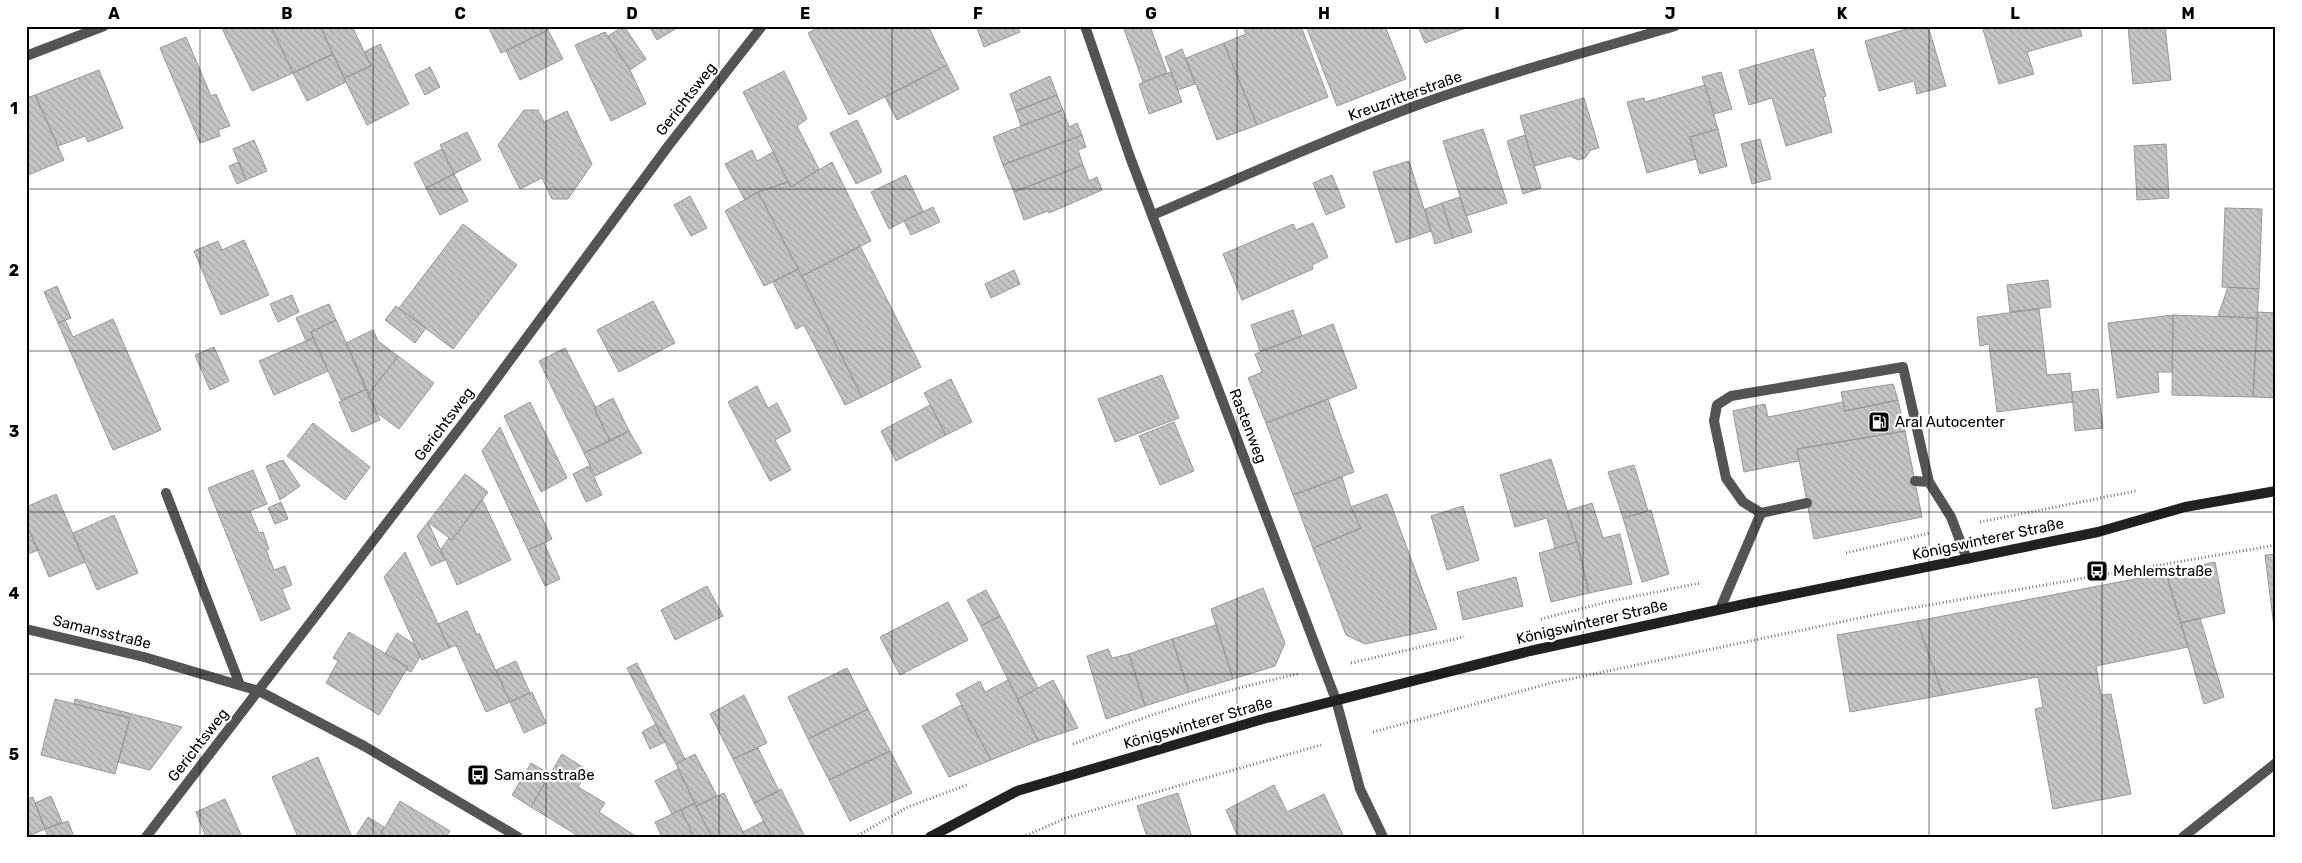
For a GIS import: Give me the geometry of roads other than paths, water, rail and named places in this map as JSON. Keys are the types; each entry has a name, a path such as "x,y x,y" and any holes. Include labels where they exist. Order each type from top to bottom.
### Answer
{"main road":[{"name":"Königswinterer Straße","path":"930,837 1017,791 1263,719 1336,700 1530,651 1720,609 2098,532 2185,507 2276,491"}],"street":[{"path":"26,56 104,26"},
{"name":"Gerichtsweg","path":"146,837 471,413 669,145 762,26"},
{"name":"Rastenweg","path":"1085,26 1153,216 1336,700 1360,789 1383,837"},
{"name":"Kreuzritterstraße","path":"1153,216 1316,144 1417,106 1555,61 1675,26"},
{"path":"1807,503 1761,513 1743,502 1726,478 1714,421 1717,405 1731,396 1903,367 1929,482 1952,517 1967,559"},
{"path":"1915,481 1929,482"},
{"path":"166,493 240,685"},
{"path":"1720,609 1761,513"},
{"name":"Samansstraße","path":"26,629 144,657 259,691 364,746 518,837"},
{"path":"2183,837 2276,763"}],"place":[{"name":"Aral Autocenter","path":"1879,422"},
{"name":"Mehlemstraße","path":"2097,571"},
{"name":"Samansstraße","path":"478,775"}]}
